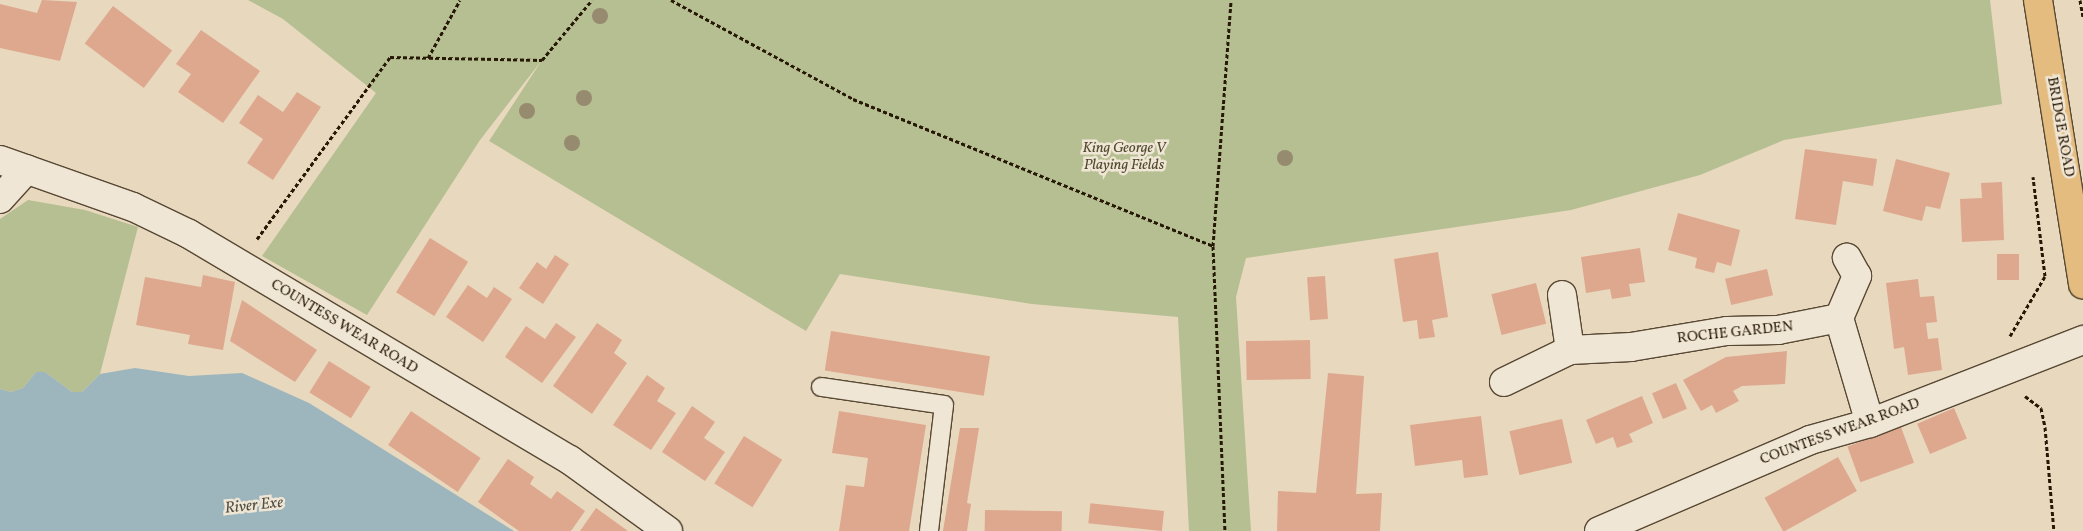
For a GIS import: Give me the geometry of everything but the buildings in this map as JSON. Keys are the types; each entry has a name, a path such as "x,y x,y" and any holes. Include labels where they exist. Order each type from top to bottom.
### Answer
{"main road":[{"name":"BRIDGE ROAD","path":"2038,0 2083,277"}],"street":[{"name":"COUNTESS WEAR ROAD","path":"0,160 133,207 239,264 570,460 668,531"},
{"path":"0,198 27,169"},
{"path":"1847,258 1857,276 1839,318 1870,423"},
{"path":"1562,296 1570,350"},
{"name":"ROCHE GARDEN","path":"1504,382 1570,350 1631,347 1727,331 1778,330 1839,318"},
{"name":"COUNTESS WEAR ROAD","path":"1599,531 1810,440 1870,423 2004,369 2083,340"}],"lane":[{"path":"821,387 944,405 929,531"}],"path":[{"path":"428,58 460,0"},
{"path":"239,264 390,57 542,60 592,0"},
{"path":"671,0 854,99 1213,246"},
{"path":"1226,531 1213,246 1231,0"},
{"path":"2080,0 2083,17"},
{"path":"2036,218 2045,276 2001,352 2009,383 2041,408 2054,500 2054,531"}],"green space":[{"name":"King George V Playing Fields","path":"248,0 1990,0 2002,104 1784,140 1700,175 1571,210 1246,258 1236,297 1251,531 1189,531 1178,317 1032,304 840,274 806,331 489,141 542,60 480,140 367,315 262,256 376,93 283,19"},
{"path":"28,200 85,210 138,227 100,374 82,392 72,392 45,372 36,372 23,388 11,392 0,389 0,219"}],"water":[{"name":"River Exe","path":"135,368 189,376 242,373 309,403 514,531 0,531 0,389 11,392 23,388 36,372 45,372 72,392 82,392 100,374"}]}
